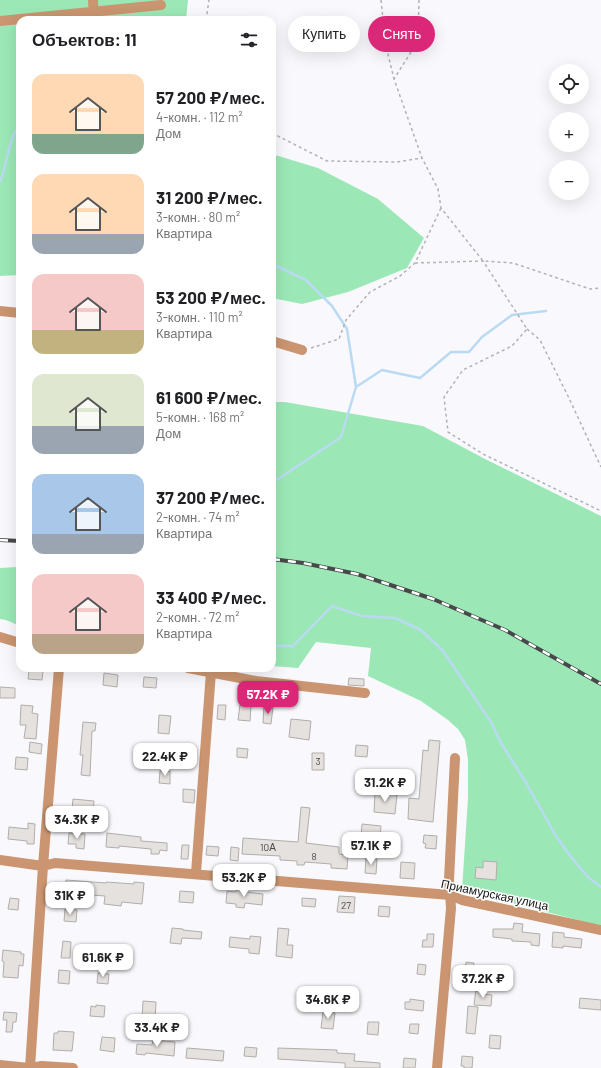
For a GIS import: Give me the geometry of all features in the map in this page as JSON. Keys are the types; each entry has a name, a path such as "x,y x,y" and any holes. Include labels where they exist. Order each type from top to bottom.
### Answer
{"street":[{"path":"93,0 94,15"},
{"path":"78,16 161,5"},
{"path":"0,21 16,20"},
{"path":"0,311 16,313"},
{"path":"276,341 302,350"},
{"path":"0,637 16,642"},
{"path":"30,1068 43,866 59,672"},
{"path":"196,873 211,672 256,681 365,693"},
{"path":"437,1068 451,908 449,880 455,758"},
{"name":"Приамурская улица","path":"0,860 43,866 55,863 196,873 450,895 462,900 601,930"},
{"path":"0,1065 30,1068 42,1066 73,1068"}],"path":[{"path":"207,16 209,0"},
{"path":"381,0 386,46 394,79 422,158 438,189 441,208 484,260 527,329 540,340 601,467"},
{"path":"394,79 418,40 419,0"},
{"path":"276,135 327,161 398,162 422,158"},
{"path":"302,350 339,339 346,320 370,292 400,276 415,263 441,208"},
{"path":"415,263 484,260 513,263 590,289 601,288"},
{"path":"527,329 512,346 463,370 444,398 448,432 483,454 601,511"}],"green space":[{"path":"0,0 188,0 186,16 16,16 16,275 0,276"},
{"path":"276,155 318,168 378,199 424,238 407,268 348,292 302,304 276,299"},
{"path":"276,402 285,402 423,426 485,459 601,516 601,925 462,890 468,798 468,760 465,740 458,729 421,701 368,676 371,648 316,642 298,668 276,666"},
{"path":"16,567 16,624 0,619 0,568"}],"building":[{"path":"29,672 43,672 42,680 28,679"},
{"path":"104,673 118,675 117,687 103,685"},
{"path":"144,677 157,678 156,688 143,687"},
{"path":"349,678 364,679 364,686 348,685"},
{"path":"0,687 15,688 15,698 0,698"},
{"path":"21,705 33,706 32,713 38,714 36,739 24,738 26,725 20,725"},
{"path":"218,705 226,705 225,720 217,719"},
{"path":"240,705 251,706 250,721 238,720"},
{"path":"264,706 273,707 271,724 263,723"},
{"path":"159,715 171,716 169,734 158,733"},
{"path":"291,719 311,721 309,740 289,737"},
{"path":"83,722 96,723 95,731 92,731 90,776 81,775 83,755 80,755"},
{"path":"429,740 440,741 433,822 408,819 409,798 419,799 423,750 428,751"},
{"path":"30,742 42,744 41,754 29,752"},
{"path":"356,745 368,746 367,757 355,756"},
{"path":"237,748 248,749 247,758 237,757"},
{"path":"312,753 324,753 324,770 312,770"},
{"path":"16,757 28,758 27,770 15,769"},
{"path":"160,771 170,771 170,784 159,783"},
{"path":"183,789 195,790 194,803 183,802"},
{"path":"375,793 397,795 395,814 374,812"},
{"path":"73,799 94,801 93,814 87,814 87,811 72,810"},
{"path":"301,807 310,808 306,843 339,847 339,854 348,855 347,869 331,868 331,864 305,862 304,865 297,865 297,861 280,860 280,856 242,854 243,838 298,842"},
{"path":"28,823 35,824 34,844 27,844 27,841 8,839 9,827 28,829"},
{"path":"362,824 381,826 380,838 361,836"},
{"path":"69,833 85,834 84,849 76,848 76,844 68,844"},
{"path":"107,833 141,837 141,841 167,843 167,851 160,850 159,854 151,854 151,849 119,846 119,848 106,847"},
{"path":"424,835 437,836 436,849 425,848 426,844 423,843"},
{"path":"182,845 189,845 188,859 181,859"},
{"path":"207,846 219,847 218,856 206,855"},
{"path":"231,847 239,848 238,861 230,860"},
{"path":"366,858 377,859 376,874 365,873"},
{"path":"483,861 497,862 496,880 475,878 476,867 483,868"},
{"path":"401,862 415,863 414,879 400,878"},
{"path":"66,880 106,883 144,883 142,904 122,902 121,906 104,904 105,896 65,893"},
{"path":"237,887 246,888 246,892 263,894 262,905 245,903 244,908 236,907 236,904 226,903 227,891 236,892"},
{"path":"180,891 194,892 193,903 179,902"},
{"path":"339,896 355,897 354,913 337,912"},
{"path":"10,898 19,899 18,910 8,909"},
{"path":"302,898 316,899 315,907 302,906"},
{"path":"379,906 390,907 389,917 378,916"},
{"path":"65,909 77,910 76,922 64,921"},
{"path":"514,923 523,924 522,932 540,934 539,946 531,945 531,942 512,941 512,939 493,937 493,929 513,929"},
{"path":"172,928 202,932 201,939 182,938 181,944 170,943"},
{"path":"278,928 289,929 287,945 293,945 292,958 276,956"},
{"path":"553,932 564,933 564,937 582,939 581,948 563,946 563,948 552,947"},
{"path":"427,934 434,934 433,947 422,947 423,940 427,940"},
{"path":"250,936 261,937 259,954 249,953 249,949 229,947 230,937 250,939"},
{"path":"63,941 71,942 70,958 61,958"},
{"path":"3,950 21,952 21,954 24,954 23,966 19,965 18,978 3,977"},
{"path":"466,962 474,963 473,973 465,972"},
{"path":"418,964 426,965 425,975 417,974"},
{"path":"59,970 70,971 69,984 58,983"},
{"path":"98,973 109,974 108,984 97,983"},
{"path":"476,989 484,990 483,994 492,995 491,1006 474,1005"},
{"path":"580,998 601,1000 601,1010 579,1008"},
{"path":"410,999 424,1001 423,1011 405,1009 405,1002 410,1002"},
{"path":"143,1001 156,1002 155,1021 142,1020"},
{"path":"96,1005 105,1006 104,1017 90,1016 91,1006 96,1007"},
{"path":"468,1006 478,1007 475,1034 466,1033"},
{"path":"4,1012 17,1013 16,1022 13,1022 12,1032 6,1032 7,1020 3,1020"},
{"path":"323,1012 335,1013 333,1029 321,1028"},
{"path":"368,1022 379,1022 378,1035 367,1034"},
{"path":"410,1024 419,1024 418,1034 409,1033"},
{"path":"58,1031 74,1032 72,1051 53,1050 54,1033 58,1033"},
{"path":"490,1035 501,1036 500,1049 489,1048"},
{"path":"102,1037 115,1038 114,1052 100,1050"},
{"path":"153,1040 175,1042 174,1056 146,1053 145,1055 136,1054 137,1044 152,1045"},
{"path":"245,1047 257,1048 256,1057 244,1056"},
{"path":"187,1048 224,1051 223,1061 186,1058"},
{"path":"278,1048 337,1050 337,1053 355,1054 354,1061 380,1063 380,1068 345,1068 345,1063 278,1059"},
{"path":"462,1056 473,1057 472,1068 464,1068 464,1066 461,1066"},
{"path":"404,1058 416,1059 415,1068 403,1068"}],"waterway":[{"path":"0,181 10,144 16,130"},
{"path":"276,266 306,280 332,306 347,329 356,387 341,437 276,480"},
{"path":"356,387 382,370 420,378 451,352 469,352 482,337 512,315 546,311"},
{"path":"276,646 293,646 332,606 362,616 395,618 421,630 443,651 491,722 501,743 525,781 556,836 588,877 601,887"}],"railway":[{"path":"0,540 16,541"},
{"path":"276,560 303,563 357,574 433,599 505,630 601,684"}]}
